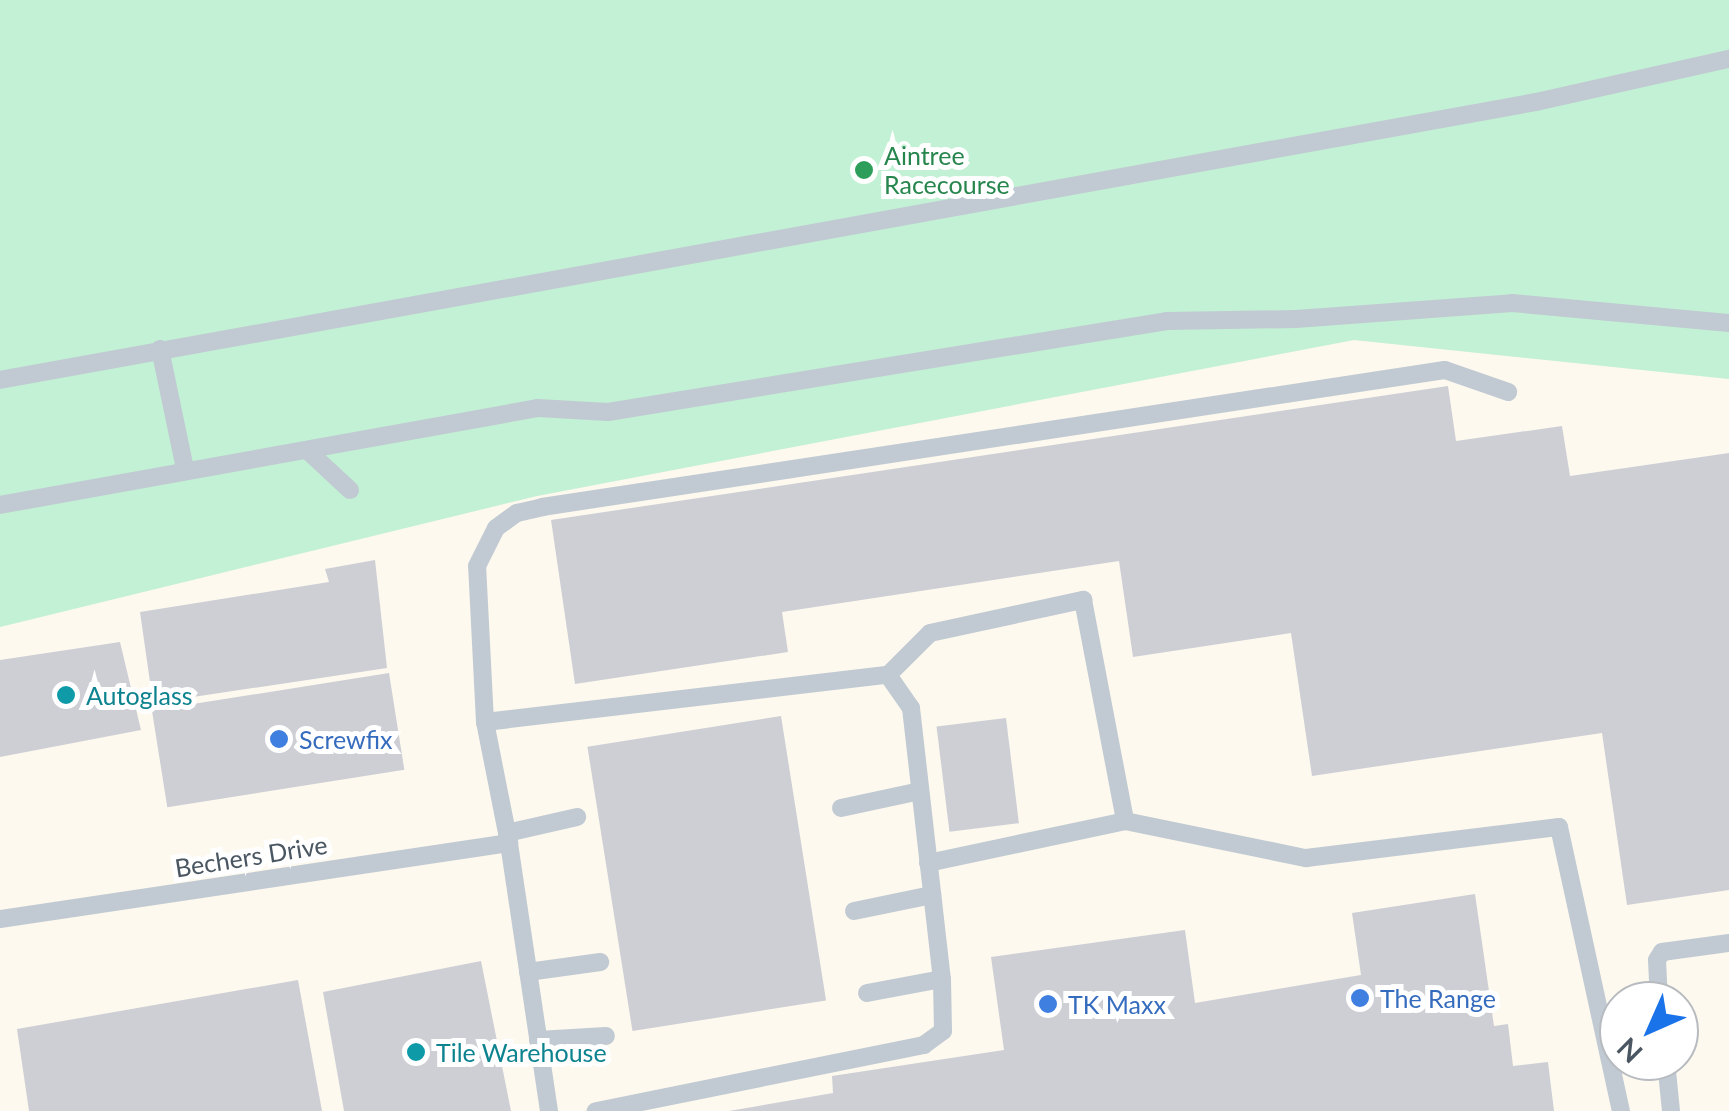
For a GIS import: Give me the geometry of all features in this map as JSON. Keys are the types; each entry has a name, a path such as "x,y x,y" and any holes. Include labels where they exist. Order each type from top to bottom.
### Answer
{"lane":[{"path":"0,380 1536,102 1729,59"},
{"path":"0,504 185,469 309,452 538,408 608,412 1167,320 1296,320 1512,304 1729,324"},
{"path":"160,349 185,469"},
{"path":"549,1111 508,838 485,722 477,566 496,528 517,513 1445,370 1508,392"},
{"path":"309,452 350,490"},
{"path":"485,722 888,675 930,633 1083,600 1126,821"},
{"path":"596,1111 924,1045 943,1032 942,979 911,708 888,675"},
{"path":"840,808 920,791"},
{"name":"Bechers Drive","path":"0,919 508,838 577,818"},
{"path":"928,863 1126,821 1306,858 1559,827 1621,1111"},
{"path":"854,912 932,896"},
{"path":"1658,981 1657,960 1662,952 1729,943"},
{"path":"528,972 600,962"},
{"path":"867,992 942,979"},
{"path":"538,1040 606,1036"},
{"path":"1668,1081 1672,1111"}],"shaded area":[{"path":"1354,340 1729,379 1729,1111 0,1111 0,627 537,496"}],"green space":[{"name":"Aintree Racecourse","path":"0,0 1729,0 1729,379 1354,340 537,496 0,627"}],"building":[{"path":"1448,386 1456,441 1562,426 1570,476 1729,453 1729,890 1627,905 1602,733 1312,776 1291,633 1133,657 1119,561 782,612 788,652 575,684 551,520"},
{"path":"375,560 387,668 153,703 140,612 329,582 325,569"},
{"name":"Autoglass","path":"120,642 141,730 0,757 0,660"},
{"name":"Screwfix","path":"389,673 404,770 167,807 152,711"},
{"path":"781,716 826,1000 632,1031 587,747"},
{"path":"1006,718 1019,823 949,832 937,727"},
{"path":"1475,894 1494,1026 1508,1024 1513,1066 1548,1062 1554,1111 729,1111 833,1093 832,1076 1004,1050 991,957 1185,930 1195,1003 1361,975 1352,913"},
{"name":"Tile Warehouse","path":"481,961 511,1111 344,1111 323,992"},
{"path":"298,980 322,1111 29,1111 17,1029"}],"place":[{"name":"Aintree Racecourse","path":"864,170"},
{"name":"Autoglass","path":"66,695"},
{"name":"Screwfix","path":"279,739"},
{"name":"The Range","path":"1360,998"},
{"name":"TK Maxx","path":"1048,1004"},
{"name":"Tile Warehouse","path":"416,1052"}]}
